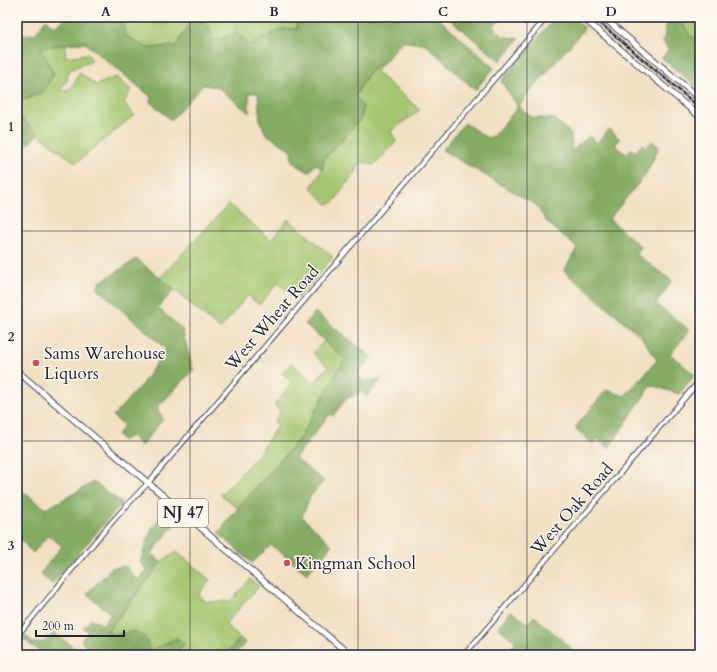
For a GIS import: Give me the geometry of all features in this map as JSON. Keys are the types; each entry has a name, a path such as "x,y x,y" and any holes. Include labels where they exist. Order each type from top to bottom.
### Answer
{"main road":[{"path":"582,17 700,117"},
{"path":"604,17 700,99"},
{"name":"NJ 47","path":"17,371 350,655"}],"street":[{"name":"West Wheat Road","path":"17,636 120,511 148,483 547,17"},
{"name":"West Oak Road","path":"464,655 700,380"}],"green space":[{"path":"68,17 129,17 123,22 125,35 148,48 176,46 194,17 199,17 210,29 213,41 236,33 250,45 282,29 297,29 297,17 437,17 494,68 475,90 426,45 402,41 385,61 369,72 355,96 363,107 361,119 324,159 322,170 316,164 309,172 292,162 291,150 266,134 260,121 258,93 249,93 249,113 218,87 203,85 171,120 150,102 151,97 85,43 40,48 54,74 43,92 17,103 17,35 35,34 46,19 54,27"},
{"path":"129,17 194,17 176,46 148,48 125,35 123,22"},
{"path":"199,17 297,17 297,29 282,29 250,45 213,41 210,29"},
{"path":"447,17 454,17 459,22 470,17 501,17 502,20 493,25 502,36 519,39 500,61"},
{"path":"556,17 572,17 585,28 525,97 519,107 531,117 554,119 571,134 572,151 589,136 597,143 609,129 620,139 615,145 626,154 632,148 636,152 643,144 646,147 652,141 659,147 646,174 609,219 641,247 636,254 672,281 656,304 690,330 670,354 695,375 679,394 651,385 609,448 597,439 593,444 575,428 606,390 625,396 657,360 640,335 564,271 577,248 547,222 536,205 442,150 465,123 487,138 493,136 518,107 501,81"},
{"path":"662,17 677,17 680,19 690,36 700,41 700,90 662,58 668,50 663,42 667,22"},
{"path":"677,17 700,17 700,41 690,36 680,19"},
{"path":"66,44 65,57 88,54 92,61 69,70 67,81 59,90 69,91 80,73 96,85 116,77 131,90 124,103 134,115 76,163 38,134 17,114 17,103 43,92 40,48"},
{"path":"385,61 376,72 420,110 391,131 396,142 374,165 362,162 334,202 327,204 311,188 322,170 324,159 361,119 363,107 355,96 369,72"},
{"path":"17,114 38,134 28,145 17,137"},
{"path":"229,204 271,240 288,219 333,257 297,299 278,283 259,305 248,295 220,329 160,278"},
{"path":"137,259 174,290 158,308 182,329 193,370 157,408 163,419 141,446 132,436 122,440 117,434 124,426 113,416 142,384 166,349 98,289 99,283"},
{"path":"315,312 371,357 357,375 364,381 381,379 367,396 362,392 346,399 333,416 330,414 295,458 324,481 310,497 302,517 332,545 307,574 271,545 252,563 218,533 300,438 345,359 305,324"},
{"path":"324,341 345,359 300,438 238,508 221,495 257,456 278,425 274,422 281,411 274,405 292,383 282,373 291,363 314,383 328,367 313,353"},
{"path":"94,482 122,503 52,584 40,574 62,546 48,535 33,553 17,536 17,487 46,509"},
{"path":"168,509 179,518 152,553 161,562 108,630 113,635 135,631 145,637 150,651 177,638 185,644 173,655 116,655 114,653 110,655 86,655 89,652 81,640 88,633 83,628 91,619 103,624 111,614 87,594 111,568 126,566 137,580 147,570 140,562 152,528"},
{"path":"177,552 210,580 199,594 206,602 231,601 250,579 259,586 225,624 240,638 225,655 173,655 185,644 149,651 145,637 113,635 108,630 161,562"},
{"path":"511,611 527,623 534,616 579,655 505,655 516,642 498,627"},
{"path":"54,633 84,655 44,655 23,639 26,635 33,643 44,642"},
{"path":"240,638 246,643 234,655 225,655"}],"railway":[{"path":"593,17 700,108"}],"place":[{"name":"Sams Warehouse Liquors","path":"36,363"},
{"name":"Kingman School","path":"287,563"}]}
